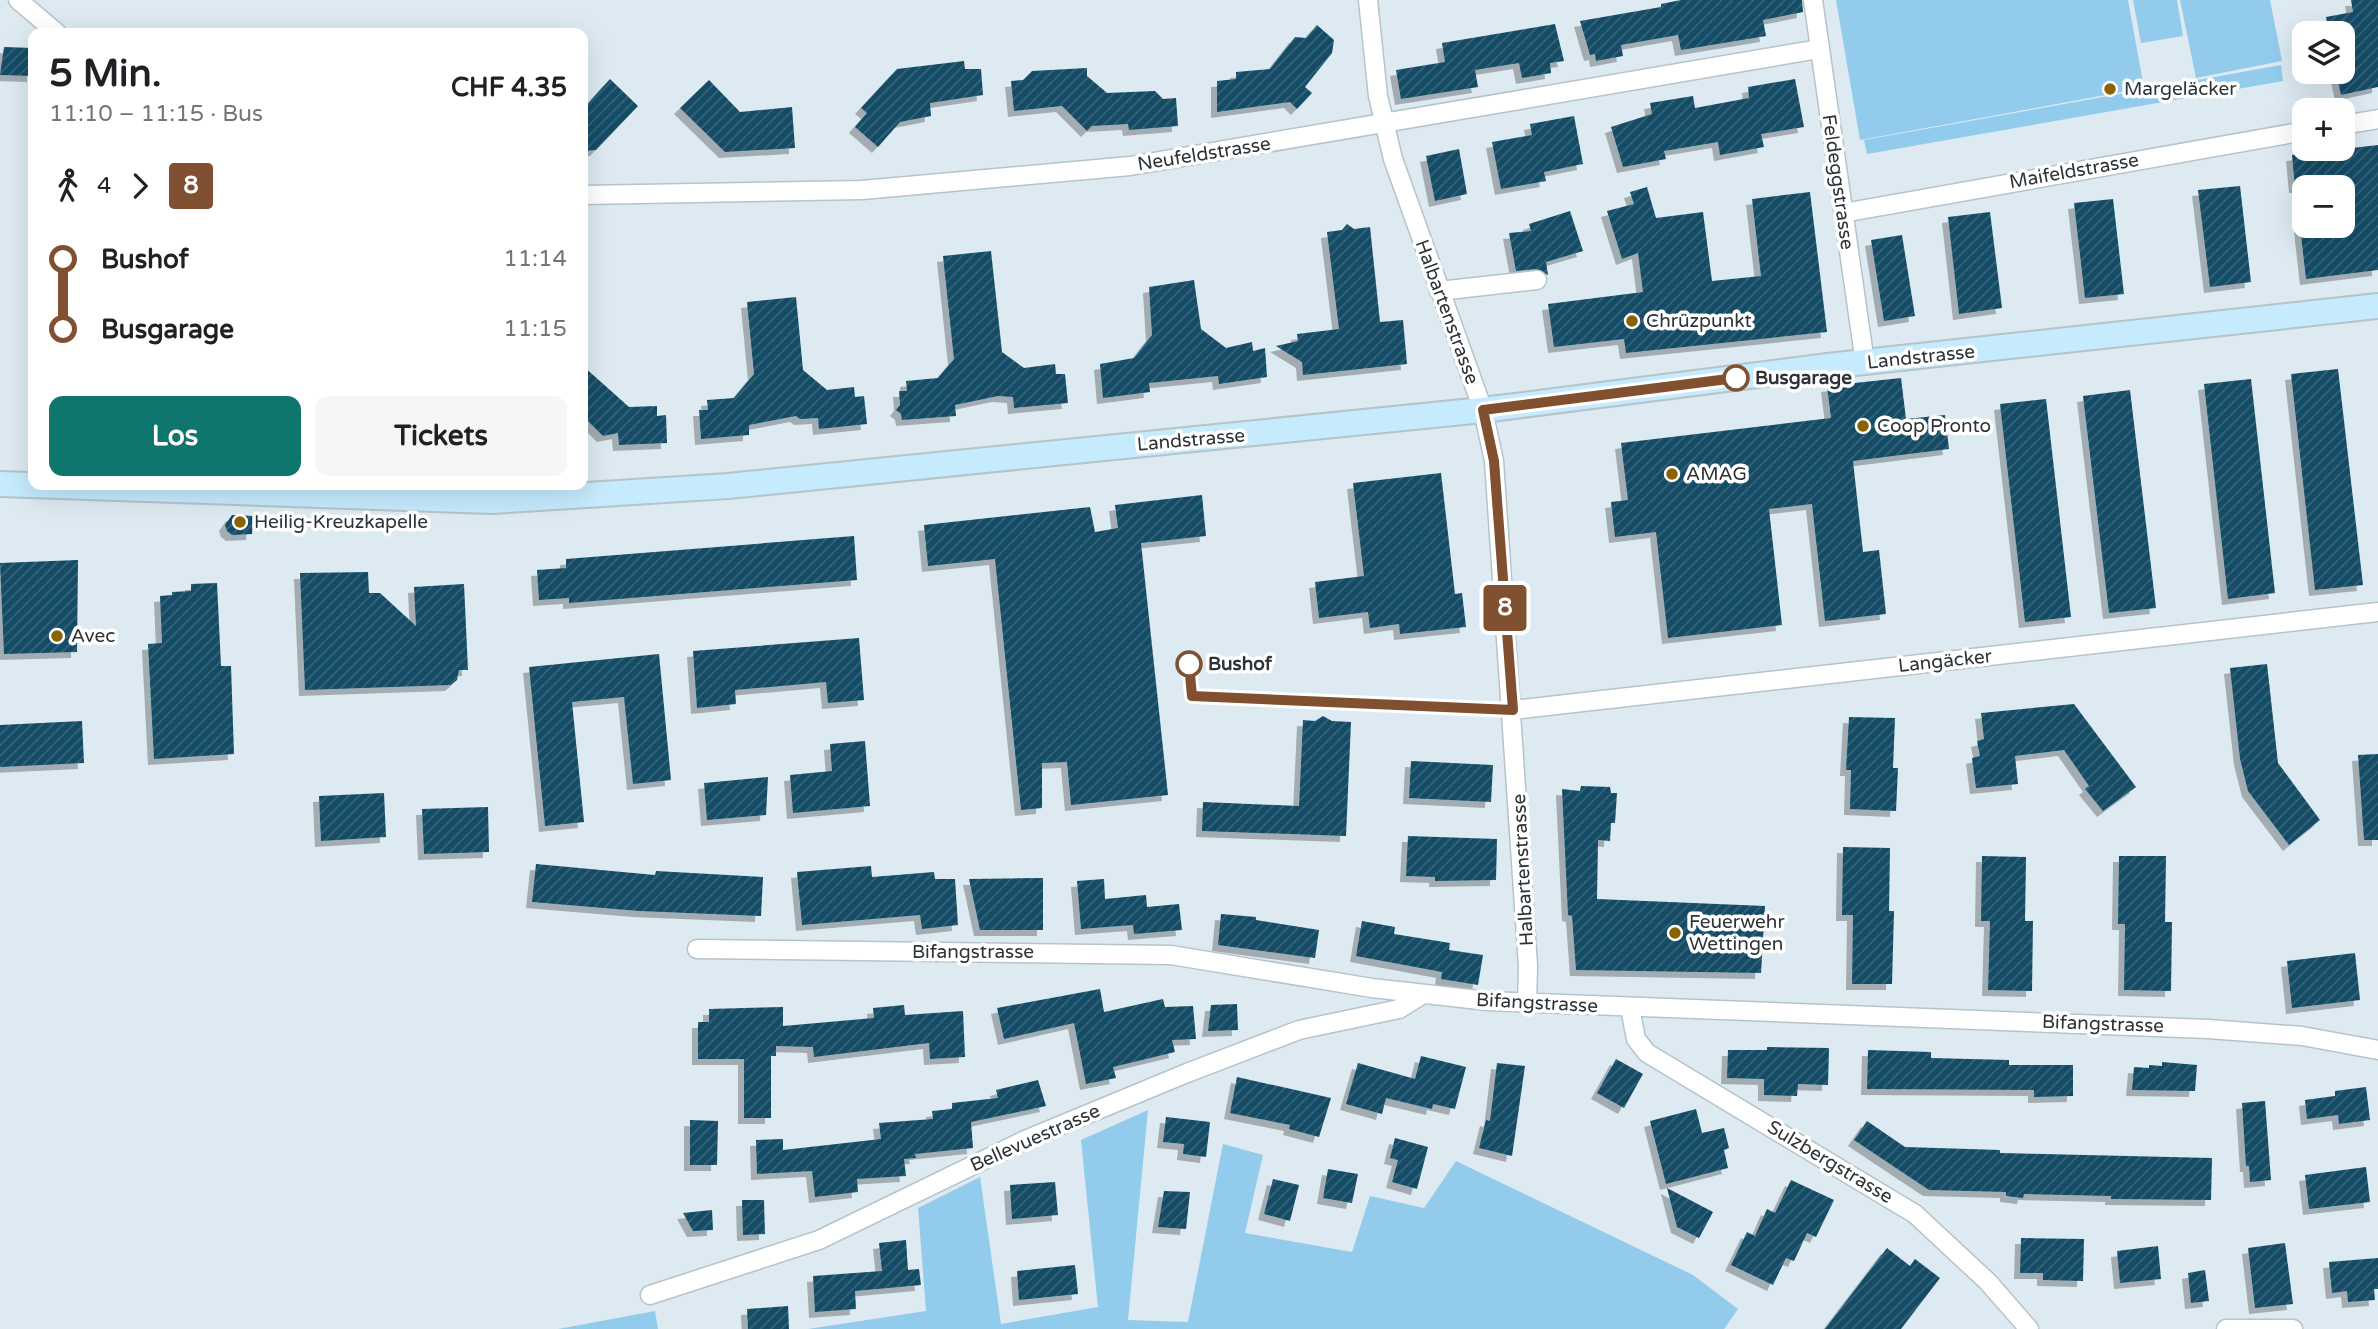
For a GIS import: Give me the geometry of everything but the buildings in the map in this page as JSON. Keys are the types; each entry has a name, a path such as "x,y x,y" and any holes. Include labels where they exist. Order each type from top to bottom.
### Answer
{"main road":[{"name":"Landstrasse","path":"191,490 492,501 781,481 1483,410 1865,363 2378,306"},
{"name":"Landstrasse","path":"0,484 28,485"}],"street":[{"path":"18,0 51,28"},
{"name":"Halbartenstrasse","path":"1368,0 1378,96 1405,198 1483,410 1494,461 1513,710 1528,966 1527,1004"},
{"name":"Feldeggstrasse","path":"1813,0 1865,363"},
{"name":"Neufeldstrasse","path":"588,195 862,190 1130,166 1819,49"},
{"path":"2355,123 2378,119"},
{"name":"Maifeldstrasse","path":"1843,213 2292,133"},
{"path":"1439,290 1536,280"},
{"name":"Langäcker","path":"1513,710 2378,612"},
{"name":"Bifangstrasse","path":"697,950 1171,955 1423,993 1527,1004 2208,1028 2302,1037 2378,1050"},
{"name":"Bellevuestrasse","path":"650,1295 819,1240 1026,1140 1187,1073 1299,1030 1399,1009 1423,993"},
{"name":"Sulzbergstrasse","path":"1630,1008 1636,1039 1647,1053 1915,1214 1988,1282 2029,1329"},
{"path":"2226,1329 2293,1329"}],"shaded area":[{"path":"1836,0 2128,0 2144,88 1860,140"},
{"path":"2133,0 2177,0 2183,36 2141,43"},
{"path":"2180,0 2270,0 2282,61 2196,78"},
{"path":"2281,65 2283,81 1867,154 1864,140"},
{"path":"1148,1110 1128,1320 1188,1322 1223,1144 1263,1155 1245,1233 1352,1252 1370,1196 1424,1208 1456,1161 1693,1275 1738,1309 1724,1329 808,1329 926,1311 918,1208 980,1177 1001,1324 1098,1307 1081,1140"},
{"path":"655,1311 658,1329 558,1329"}],"bus line":[{"name":"8","path":"1189,664 1192,696 1513,710 1494,461 1483,410 1736,378"}],"place":[{"name":"Margeläcker","path":"2110,89"},
{"name":"Chrüzpunkt","path":"1632,321"},
{"name":"Busgarage","path":"1736,378"},
{"name":"Coop Pronto","path":"1863,426"},
{"name":"AMAG","path":"1672,474"},
{"name":"Heilig-Kreuzkapelle","path":"240,522"},
{"name":"Avec","path":"57,636"},
{"name":"Bushof","path":"1189,664"},
{"name":"Feuerwehr Wettingen","path":"1675,933"}]}
